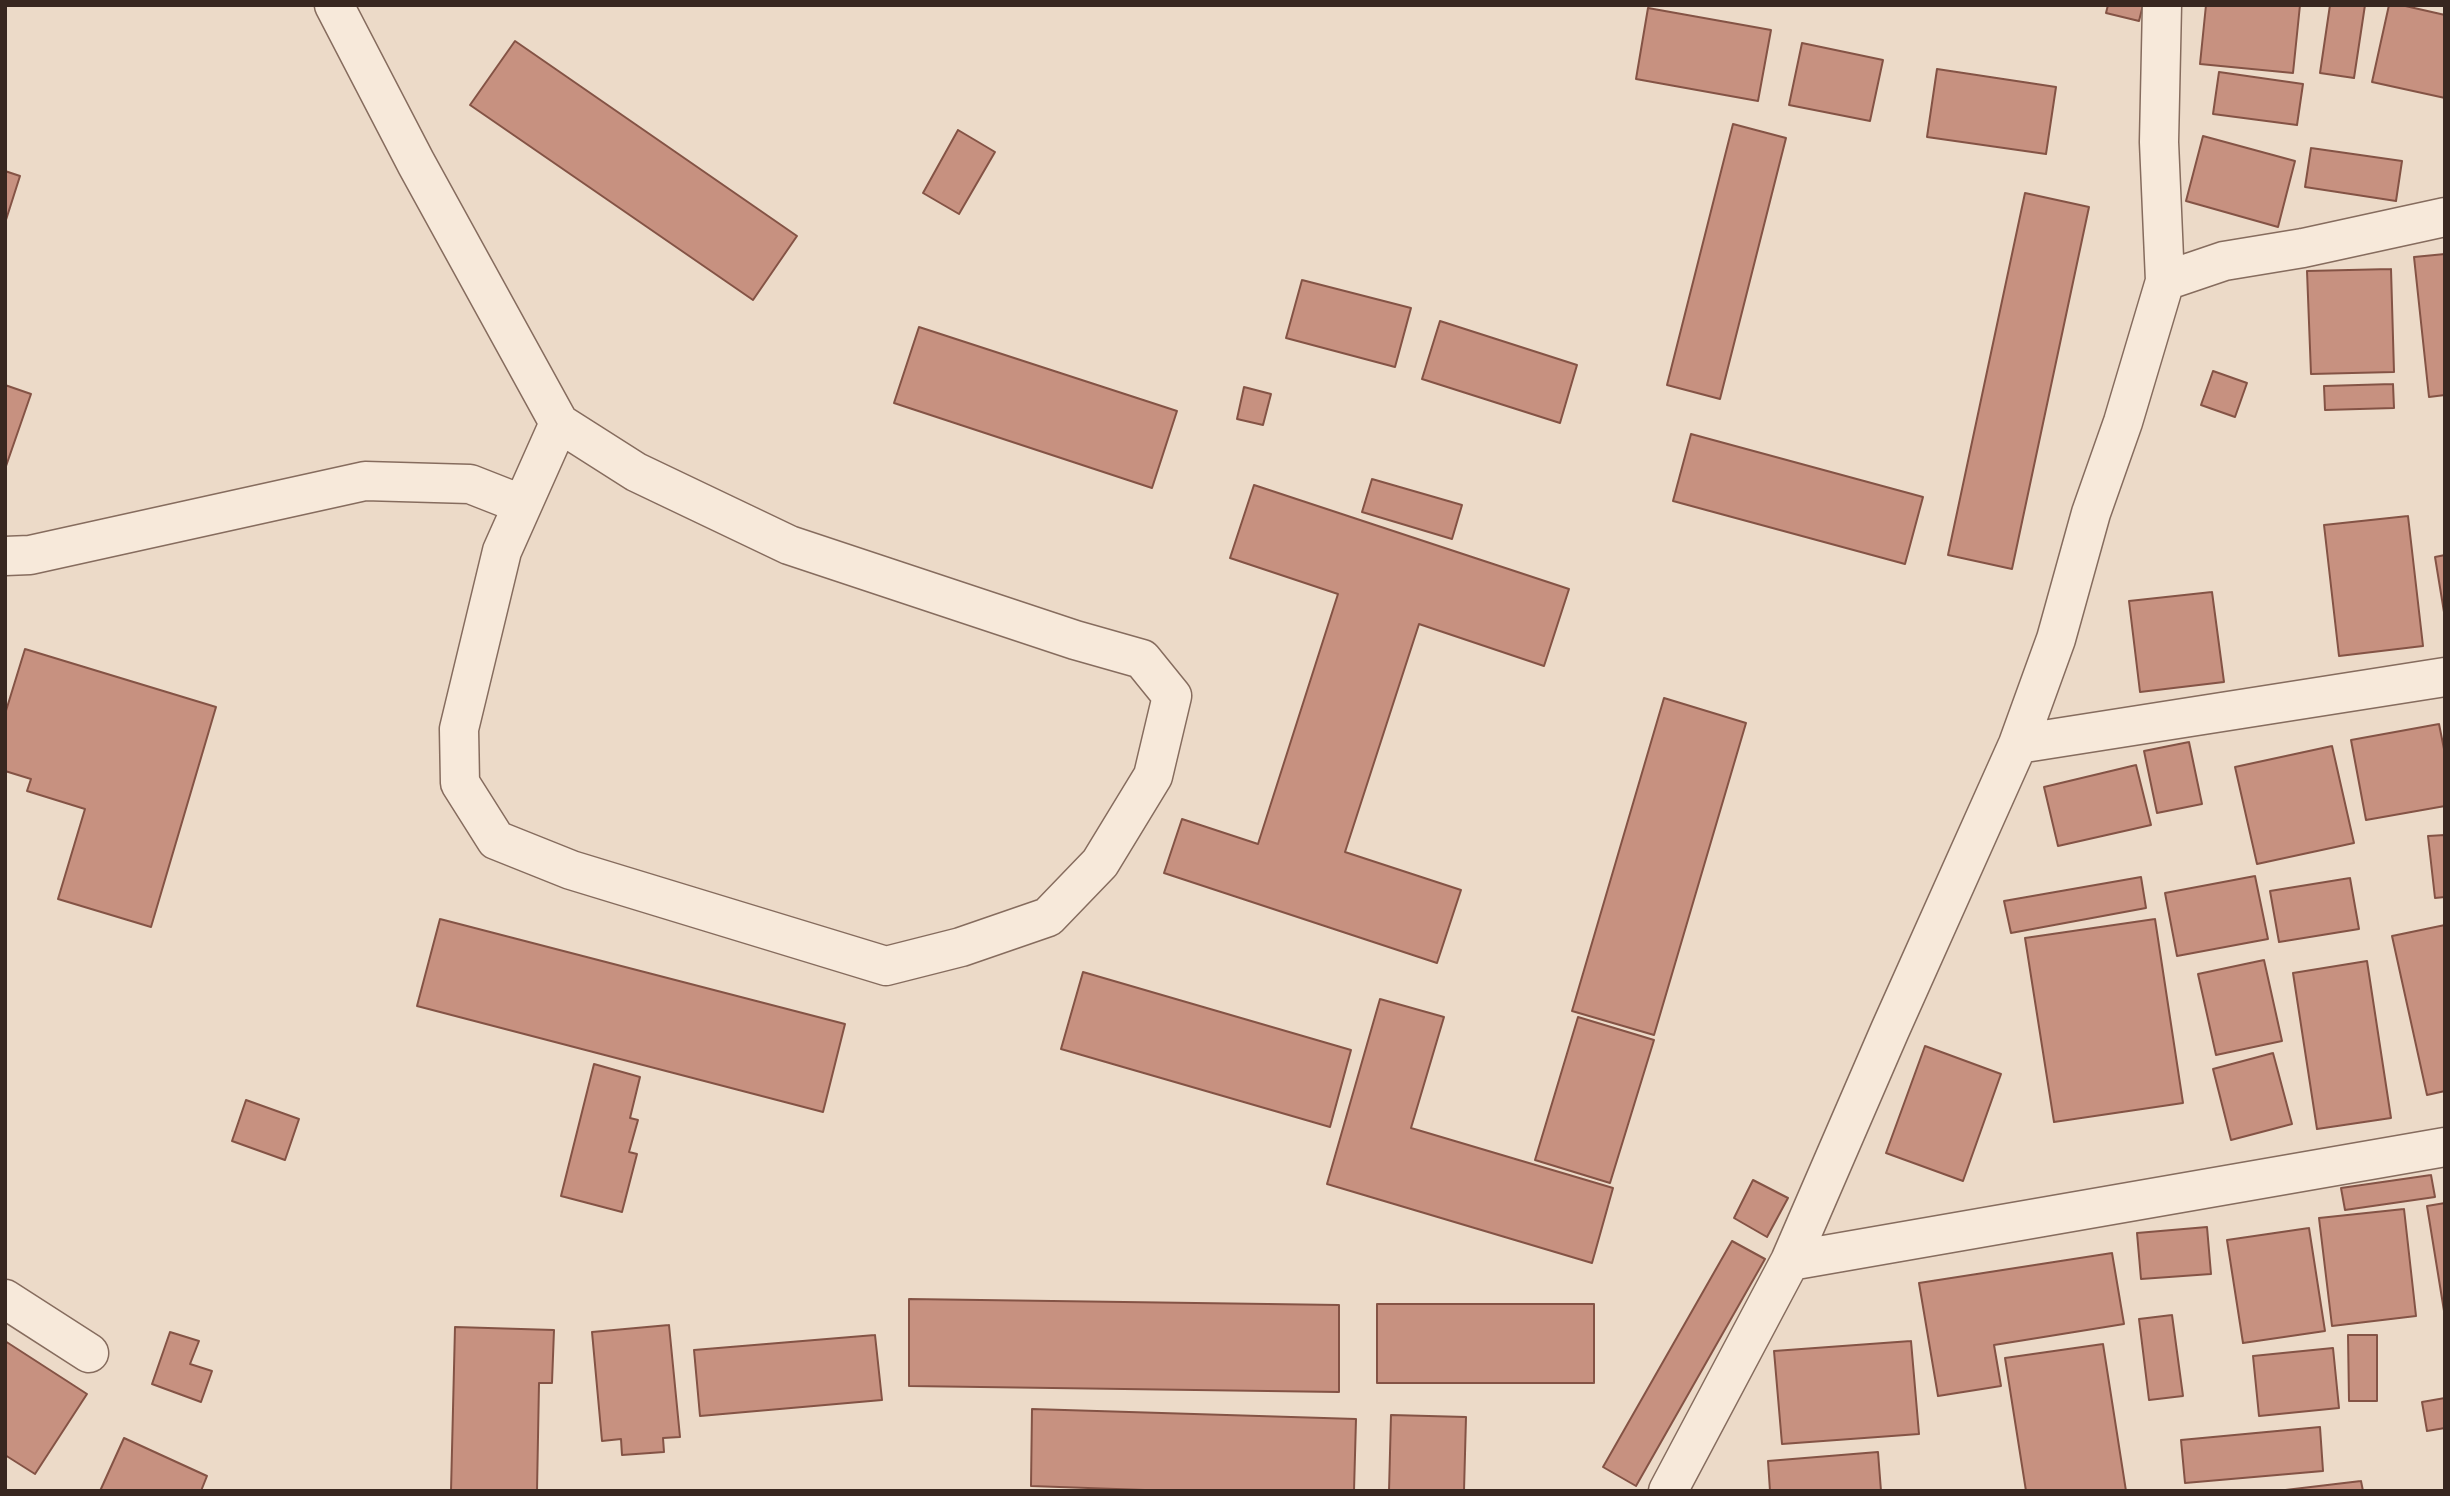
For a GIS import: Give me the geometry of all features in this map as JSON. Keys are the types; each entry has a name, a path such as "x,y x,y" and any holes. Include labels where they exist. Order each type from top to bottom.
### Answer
{"street":[{"path":"334,5 416,163 559,423 636,472 789,545 1075,640 1142,659 1172,695 1153,775 1100,863 1048,918 961,947 886,966 571,870 496,840 460,783 459,729 502,551 559,423"},
{"path":"1668,1491 1790,1261 2018,744 2056,639 2091,513 2123,422 2165,281 2159,142 2162,5"},
{"path":"2165,281 2224,261 2303,248 2445,217"},
{"path":"5,556 30,555 365,481 470,484 521,504"},
{"path":"2018,744 2445,677"},
{"path":"1790,1261 2445,1147"},
{"path":"5,1299 89,1353"}],"building":[{"path":"2108,5 2143,5 2139,21 2106,13"},
{"path":"2206,5 2300,5 2293,73 2200,64"},
{"path":"2330,5 2365,5 2354,78 2320,73"},
{"path":"2389,5 2401,5 2445,15 2445,98 2372,82"},
{"path":"1648,8 1771,30 1758,101 1636,79"},
{"path":"515,41 797,236 753,300 470,105"},
{"path":"1802,43 1883,60 1870,121 1789,105"},
{"path":"1937,69 2056,87 2046,154 1927,137"},
{"path":"2219,72 2303,84 2297,125 2213,114"},
{"path":"1733,124 1786,138 1720,399 1667,385"},
{"path":"958,130 995,152 959,214 923,193"},
{"path":"2203,136 2295,161 2278,227 2186,201"},
{"path":"2311,148 2402,161 2396,201 2305,187"},
{"path":"5,171 20,176 5,223"},
{"path":"2025,193 2089,207 2012,569 1948,555"},
{"path":"2445,254 2445,395 2429,397 2414,257"},
{"path":"2391,269 2394,372 2311,374 2307,271"},
{"path":"1302,280 1411,308 1395,367 1286,338"},
{"path":"1440,321 1577,365 1560,423 1422,379"},
{"path":"919,327 1177,411 1152,488 894,403"},
{"path":"2213,371 2247,383 2235,417 2201,405"},
{"path":"2393,384 2394,408 2325,410 2324,386"},
{"path":"5,385 31,394 5,469"},
{"path":"1244,387 1271,394 1263,425 1237,419"},
{"path":"1691,434 1923,497 1905,564 1673,501"},
{"path":"1372,479 1462,505 1452,539 1362,512"},
{"path":"1254,485 1569,589 1544,666 1419,624 1345,852 1461,890 1437,963 1164,873 1182,819 1258,844 1338,594 1230,558"},
{"path":"2408,516 2423,646 2339,656 2324,525"},
{"path":"2445,555 2445,612 2444,612 2435,557"},
{"path":"2212,592 2224,682 2140,692 2129,601"},
{"path":"25,649 216,707 151,927 58,899 85,809 27,791 31,779 5,771 5,714"},
{"path":"1664,698 1746,723 1654,1035 1572,1011"},
{"path":"2439,724 2445,754 2445,806 2366,820 2351,740"},
{"path":"2189,742 2202,804 2157,813 2144,751"},
{"path":"2332,746 2354,843 2257,864 2235,767"},
{"path":"2136,765 2151,825 2058,846 2044,787"},
{"path":"2445,835 2445,897 2435,898 2428,836"},
{"path":"2255,876 2268,939 2177,956 2165,893"},
{"path":"2141,877 2146,908 2011,933 2004,901"},
{"path":"2350,878 2359,929 2279,942 2270,891"},
{"path":"440,919 845,1024 823,1112 417,1006"},
{"path":"2155,919 2183,1103 2054,1122 2025,938"},
{"path":"2445,925 2445,1091 2427,1095 2392,936"},
{"path":"2264,960 2282,1041 2216,1055 2198,974"},
{"path":"2367,961 2391,1118 2317,1129 2293,973"},
{"path":"1083,972 1351,1050 1330,1127 1061,1049"},
{"path":"1380,999 1444,1017 1411,1128 1613,1188 1592,1263 1327,1184"},
{"path":"1578,1017 1654,1040 1610,1183 1535,1160"},
{"path":"1925,1046 2001,1074 1963,1181 1886,1153"},
{"path":"2273,1053 2292,1124 2231,1140 2213,1069"},
{"path":"594,1064 640,1077 630,1118 638,1120 629,1152 637,1154 622,1212 561,1196"},
{"path":"246,1100 299,1119 285,1160 232,1141"},
{"path":"2431,1175 2435,1197 2345,1210 2341,1188"},
{"path":"1753,1180 1788,1198 1767,1237 1734,1218"},
{"path":"2445,1203 2445,1317 2427,1206"},
{"path":"2404,1209 2416,1316 2332,1326 2319,1218"},
{"path":"2207,1227 2211,1274 2141,1279 2137,1233"},
{"path":"2309,1228 2325,1331 2243,1343 2227,1240"},
{"path":"1732,1241 1765,1259 1636,1486 1603,1467"},
{"path":"2112,1253 2124,1324 1994,1345 2001,1386 1938,1396 1919,1283"},
{"path":"909,1299 1339,1305 1339,1392 909,1386"},
{"path":"1377,1304 1594,1304 1594,1383 1377,1383"},
{"path":"2172,1315 2183,1396 2149,1400 2139,1319"},
{"path":"669,1325 680,1437 663,1438 664,1452 622,1455 621,1439 602,1441 592,1332"},
{"path":"455,1327 554,1330 552,1383 539,1383 537,1491 451,1491"},
{"path":"170,1332 199,1341 190,1364 212,1371 201,1402 152,1384"},
{"path":"875,1335 882,1400 700,1416 694,1350"},
{"path":"2348,1335 2377,1335 2377,1401 2349,1401"},
{"path":"5,1341 87,1394 35,1474 5,1455"},
{"path":"1911,1341 1919,1434 1782,1444 1774,1351"},
{"path":"2103,1344 2126,1491 2026,1491 2005,1358"},
{"path":"2333,1348 2339,1408 2259,1416 2253,1356"},
{"path":"2445,1398 2445,1428 2427,1431 2422,1402"},
{"path":"1032,1409 1356,1419 1354,1491 1173,1491 1031,1486"},
{"path":"1391,1415 1466,1417 1464,1491 1389,1491"},
{"path":"2320,1427 2323,1471 2185,1483 2181,1440"},
{"path":"124,1438 207,1476 201,1491 100,1491"},
{"path":"1878,1452 1881,1491 1770,1491 1768,1461"},
{"path":"2361,1481 2363,1491 2277,1491"}]}
